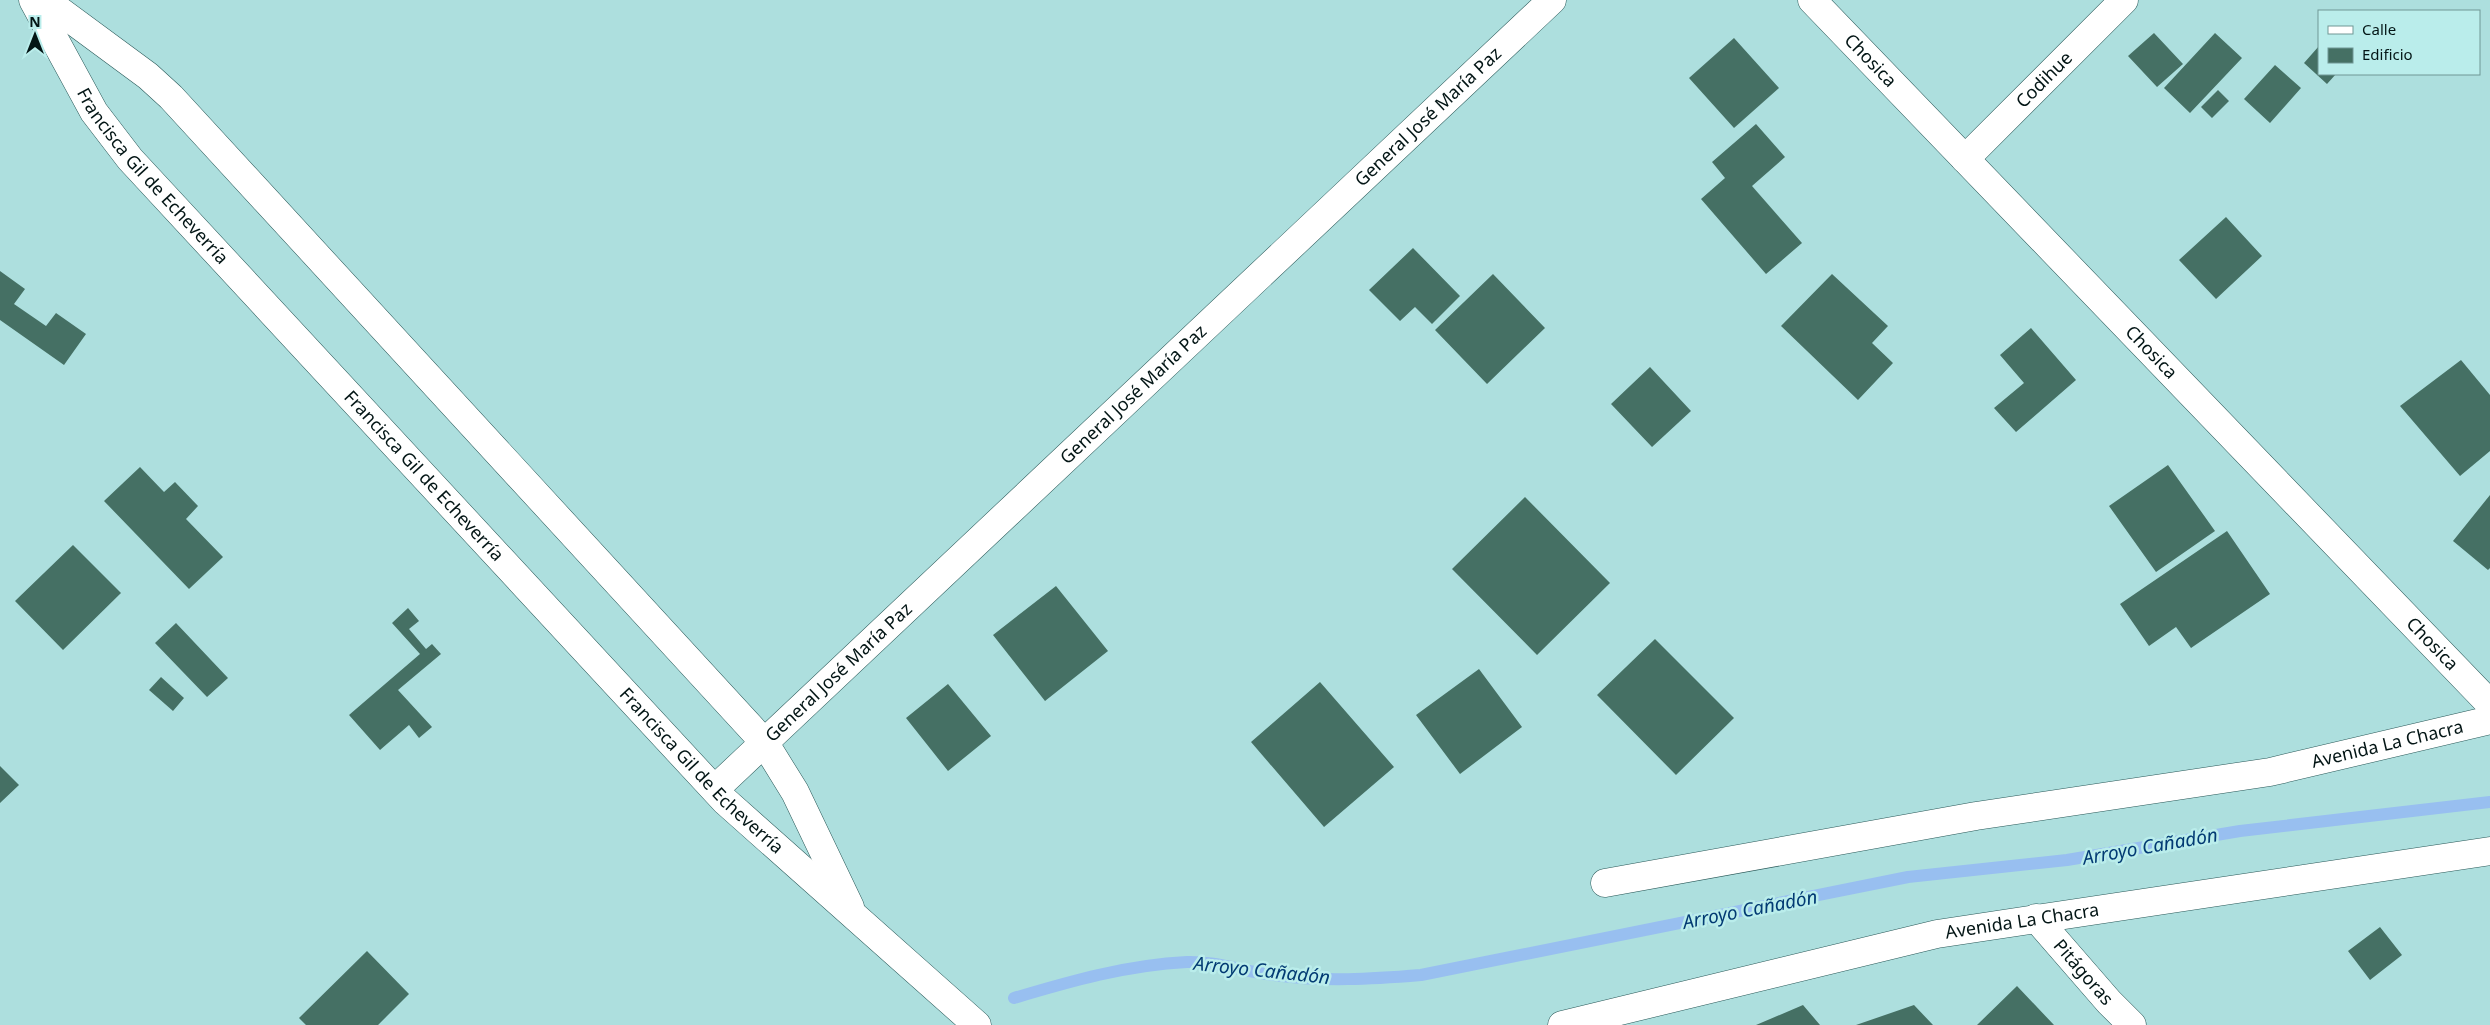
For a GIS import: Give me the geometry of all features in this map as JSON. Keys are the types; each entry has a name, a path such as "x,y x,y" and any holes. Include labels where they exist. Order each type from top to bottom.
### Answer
{"street":[{"name":"Francisca Gil de Echeverría","path":"33,0 94,112 130,159 750,825 977,1025"},
{"name":"Francisca Gil de Echeverría","path":"45,0 148,76 176,103 764,742 795,792 855,918"},
{"name":"General José María Paz","path":"715,789 1552,0"},
{"name":"Chosica","path":"1812,0 2490,704"},
{"name":"Codihue","path":"1965,159 2124,0"},
{"name":"Avenida La Chacra","path":"1605,883 1976,816 2270,772 2490,720"},
{"name":"Avenida La Chacra","path":"1570,1024 1851,953 1937,934 2490,851"},
{"name":"Pitágoras","path":"2036,918 2109,1002 2132,1025"}],"building":[{"path":"2154,33 2183,64 2157,87 2128,56"},
{"path":"2215,33 2242,58 2190,113 2164,88"},
{"path":"1734,38 1779,88 1734,128 1689,78"},
{"path":"2318,47 2318,75 2335,75 2327,84 2304,63"},
{"path":"2275,65 2301,88 2270,123 2244,99"},
{"path":"2218,90 2229,101 2212,118 2201,107"},
{"path":"1756,124 1785,157 1752,186 1802,243 1766,274 1701,199 1725,178 1712,162"},
{"path":"2226,217 2262,256 2216,299 2179,260"},
{"path":"1413,248 1460,296 1432,324 1415,307 1400,321 1369,290"},
{"path":"0,271 25,289 14,304 46,326 56,313 86,334 64,365 0,320"},
{"path":"1493,274 1545,328 1487,384 1435,330"},
{"path":"1832,274 1888,326 1872,343 1893,363 1858,400 1781,326"},
{"path":"2031,328 2076,380 2016,432 1994,408 2024,383 2000,355"},
{"path":"2461,360 2490,395 2490,451 2460,476 2400,406"},
{"path":"1650,367 1691,411 1652,447 1611,404"},
{"path":"2168,465 2215,531 2156,572 2109,506"},
{"path":"140,467 164,492 175,482 198,506 186,519 223,557 189,589 104,501"},
{"path":"2490,495 2490,568 2488,570 2453,541"},
{"path":"1525,497 1610,583 1537,655 1452,569"},
{"path":"2227,531 2270,594 2191,648 2176,627 2149,646 2120,604"},
{"path":"73,545 121,593 63,650 15,601"},
{"path":"1056,586 1108,651 1045,701 993,635"},
{"path":"408,608 419,621 409,629 426,649 432,644 441,654 398,690 432,727 419,738 409,725 380,750 349,715 420,654 392,623"},
{"path":"176,623 228,678 207,697 155,643"},
{"path":"1655,639 1734,718 1676,775 1597,695"},
{"path":"1479,669 1522,727 1460,774 1416,715"},
{"path":"161,677 184,698 173,711 149,690"},
{"path":"1320,682 1394,767 1324,827 1251,742"},
{"path":"948,684 991,736 948,771 906,718"},
{"path":"0,766 19,785 0,803"},
{"path":"2380,927 2402,955 2370,980 2348,951"},
{"path":"367,951 409,994 378,1025 306,1025 299,1018"},
{"path":"2017,986 2054,1025 1977,1025"},
{"path":"1803,1005 1820,1025 1756,1025"},
{"path":"1914,1005 1933,1025 1856,1025"}],"waterway":[{"name":"Arroyo Cañadón","path":"1014,998 1121,970 1187,962 1209,963 1263,974 1311,979 1366,979 1421,975 1908,877 2067,860 2240,831 2490,802"}]}
